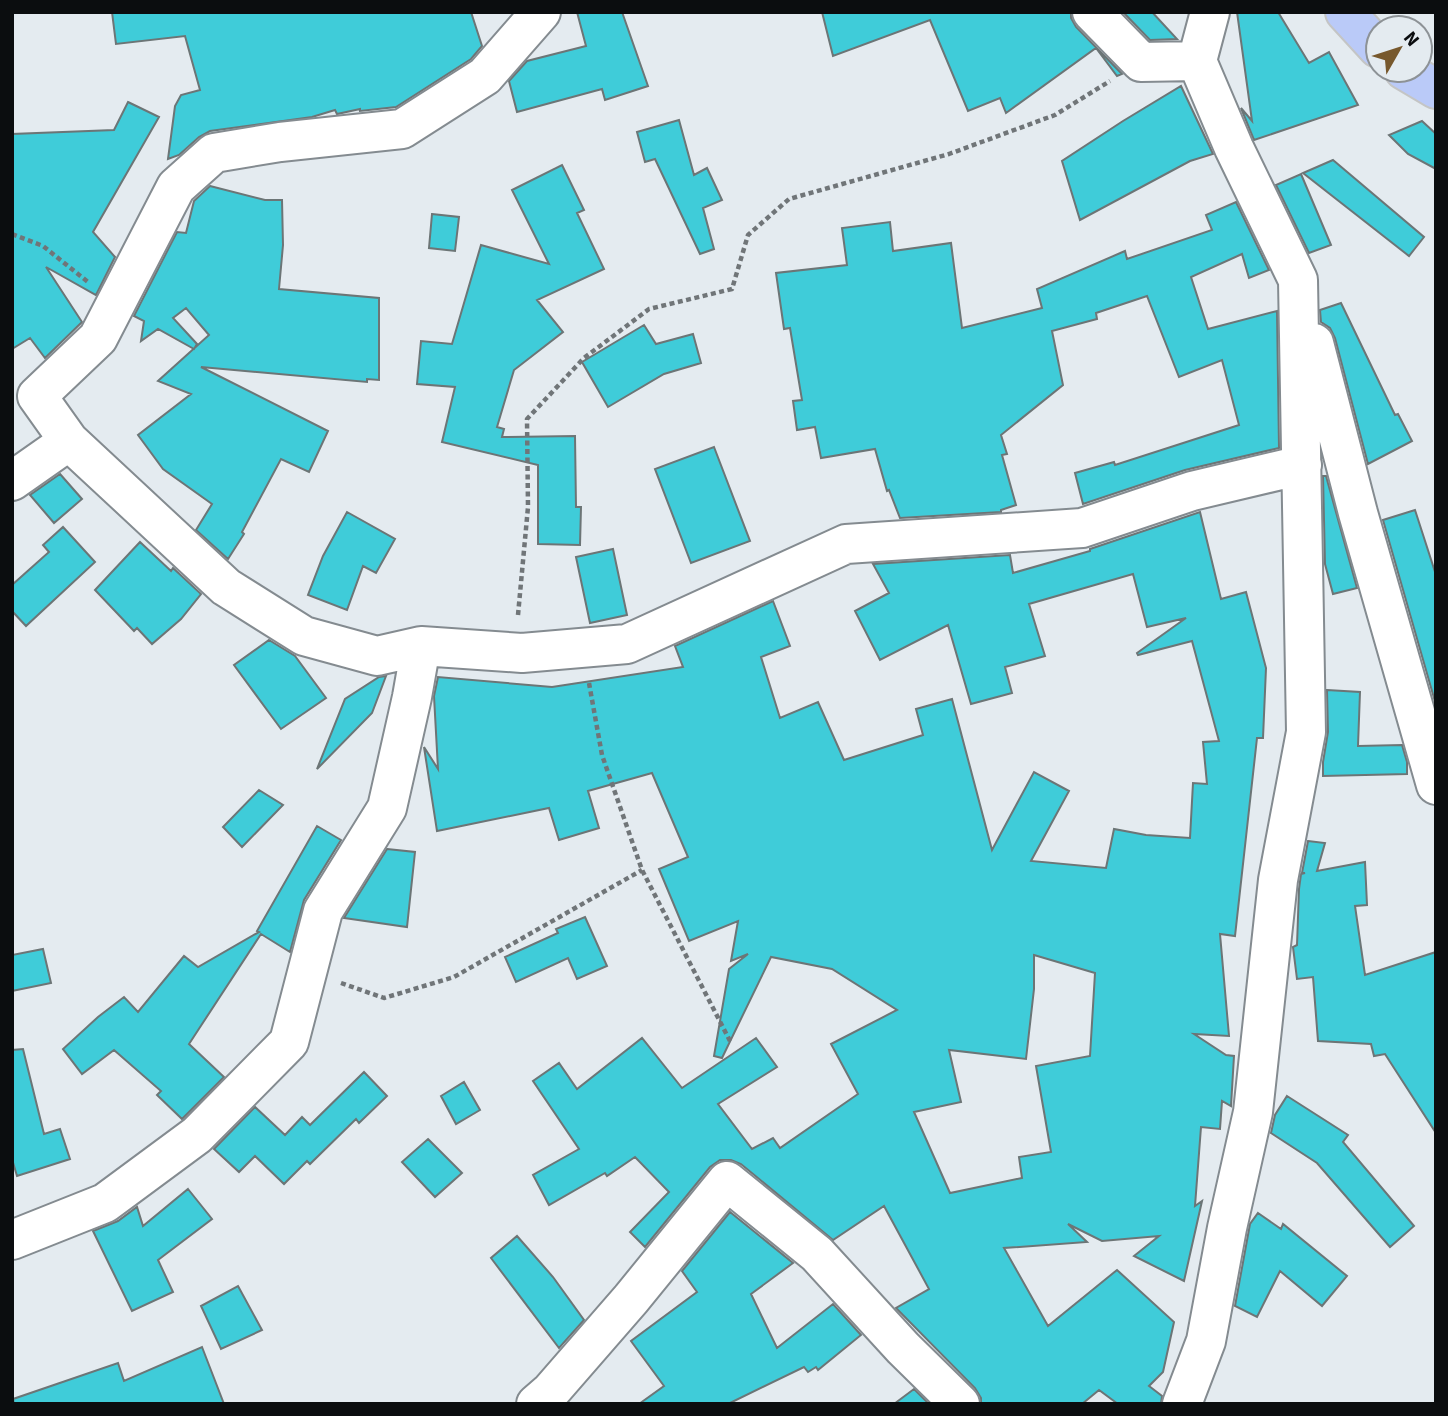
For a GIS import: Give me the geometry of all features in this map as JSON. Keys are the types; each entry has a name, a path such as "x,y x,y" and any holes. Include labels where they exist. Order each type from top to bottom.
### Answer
{"main road":[{"path":"1346,12 1364,32"}],"street":[{"path":"541,12 485,76 402,129 280,142 214,153 176,187 98,338 37,396 69,441 226,587 304,636 377,656 421,646 522,653 627,644 846,544 1082,528 1192,491 1302,465"},
{"path":"1092,12 1141,62 1197,61"},
{"path":"1209,12 1197,61 1234,148 1298,280 1358,513 1436,785"},
{"path":"1182,1404 1206,1341 1227,1228 1253,1112 1278,880 1306,732 1298,280"},
{"path":"12,481 69,441"},
{"path":"12,1240 105,1203 197,1135 289,1042 323,911 387,808 421,646"},
{"path":"536,1404 551,1391 631,1299 727,1181 817,1254 902,1348 960,1404"}],"path":[{"path":"522,653 518,620 528,507 527,419 584,358 649,309 732,289 748,235 789,199 949,154 1055,115 1141,62"},
{"path":"12,234 43,246 70,266 113,307"},
{"path":"582,648 602,755 642,870 730,1041"},
{"path":"307,972 384,998 454,977 642,870"}],"building":[{"path":"112,12 471,12 482,46 471,59 396,107 360,109 337,114 335,110 312,117 210,131 179,155 168,159 175,106 181,95 200,90 185,36 116,44"},
{"path":"577,12 622,12 648,86 605,100 602,89 517,112 509,81 527,61 586,46"},
{"path":"822,12 1071,12 1076,27 1122,74 1117,76 1096,48 1006,113 1000,98 968,111 930,20 833,56"},
{"path":"1123,12 1152,12 1177,39 1150,40"},
{"path":"1237,12 1278,12 1309,63 1329,52 1358,105 1254,140 1241,108 1252,121"},
{"path":"1181,86 1213,154 1190,161 1080,220 1062,161"},
{"path":"128,102 159,117 93,232 115,257 96,295 46,267 82,322 45,358 30,338 12,349 12,134 114,130"},
{"path":"679,120 694,175 707,168 722,200 703,208 714,249 700,254 655,159 645,162 637,132"},
{"path":"1422,121 1436,134 1436,169 1408,154 1389,135"},
{"path":"1333,160 1424,237 1409,256 1303,173"},
{"path":"562,165 584,210 577,213 604,269 537,300 563,332 514,370 497,427 504,429 502,437 575,436 576,507 581,507 580,545 538,544 538,465 442,442 455,387 417,384 421,341 452,344 481,245 549,264 512,190"},
{"path":"1301,174 1331,245 1309,253 1276,185"},
{"path":"210,186 265,200 282,200 283,245 279,289 379,298 379,380 367,379 367,382 201,367 328,431 309,472 281,459 242,532 244,534 228,559 196,530 212,504 163,469 138,435 191,394 158,381 194,349 158,329 141,341 144,321 134,316 177,232 186,233 194,201","holes":["186,308 209,335 195,348 197,344 173,318"]},
{"path":"1236,202 1269,270 1249,278 1242,254 1191,277 1208,329 1277,311 1279,448 1185,470 1083,504 1075,473 1114,462 1115,465 1239,425 1222,360 1179,377 1147,296 1096,313 1097,319 1052,331 1063,385 1001,435 1007,454 1002,455 1016,505 1001,512 900,518 889,490 887,491 875,449 821,458 815,427 797,430 793,401 802,400 790,328 784,329 776,273 847,265 842,228 890,222 893,251 951,243 962,328 1042,308 1037,289 1125,251 1127,259 1212,230 1206,215"},
{"path":"432,214 459,217 455,251 429,248"},
{"path":"1341,303 1395,415 1398,414 1412,441 1368,464 1335,338 1330,328 1321,322 1320,310"},
{"path":"644,325 656,344 693,334 701,363 664,374 608,407 582,362"},
{"path":"714,447 750,541 691,563 655,469"},
{"path":"60,474 82,499 54,523 30,495"},
{"path":"1323,476 1326,476 1357,588 1333,594 1325,564"},
{"path":"1415,510 1436,575 1436,705 1383,520"},
{"path":"347,512 395,539 376,573 363,566 347,610 308,595 323,556"},
{"path":"1200,512 1221,599 1246,592 1266,668 1263,738 1257,738 1235,936 1220,934 1229,1036 1194,1034 1226,1055 1234,1056 1231,1106 1222,1101 1220,1129 1201,1127 1195,1206 1202,1201 1184,1281 1134,1256 1159,1236 1102,1241 1068,1224 1087,1242 1004,1248 1048,1326 1117,1270 1174,1322 1163,1372 1149,1386 1162,1396 1161,1404 1118,1404 1099,1390 1082,1404 981,1404 981,1398 975,1388 896,1308 929,1289 884,1206 833,1240 741,1164 720,1160 710,1167 645,1247 630,1232 669,1192 635,1157 607,1176 605,1173 549,1205 533,1175 579,1149 533,1081 559,1063 577,1089 642,1038 682,1088 756,1038 777,1067 718,1104 752,1149 773,1138 780,1148 858,1094 831,1044 897,1010 832,969 771,957 722,1058 714,1056 729,969 748,954 731,961 738,921 689,941 659,869 688,857 652,773 588,791 599,828 559,840 549,808 437,831 424,747 438,769 434,696 438,677 552,687 683,667 675,646 773,601 790,646 761,657 780,718 818,702 844,760 923,735 916,709 952,699 992,850 1034,772 1069,791 1031,861 1106,868 1114,829 1146,835 1190,838 1193,783 1207,784 1203,742 1219,741 1192,641 1138,655 1137,653 1186,618 1147,627 1133,574 1029,604 1045,656 1005,667 1012,693 971,704 948,625 880,660 855,611 889,593 873,564 1010,555 1013,573","holes":["1034,955 1095,973 1090,1056 1036,1066 1051,1152 1019,1157 1022,1178 950,1193 914,1112 961,1102 949,1050 1026,1059 1034,989"]},
{"path":"63,527 95,562 26,626 12,611 12,585 49,552 43,545"},
{"path":"140,542 201,594 181,619 152,644 137,628 134,631 95,590"},
{"path":"613,549 627,615 590,623 576,557"},
{"path":"269,640 295,656 326,698 281,729 234,665"},
{"path":"386,676 372,713 317,769 345,699 379,677"},
{"path":"1327,690 1360,692 1358,746 1402,745 1407,774 1323,776 1328,732"},
{"path":"259,790 283,805 242,847 223,827"},
{"path":"317,826 341,840 304,900 290,952 261,934 189,1044 224,1077 182,1119 157,1095 161,1091 114,1050 82,1074 63,1049 124,997 138,1012 184,956 198,967 259,932 257,931"},
{"path":"1308,841 1325,843 1317,871 1365,862 1367,905 1355,906 1365,975 1436,952 1436,1133 1385,1054 1374,1056 1371,1044 1318,1041 1313,977 1297,979 1293,947 1297,945 1299,889 1301,874 1305,873 1302,873"},
{"path":"387,849 415,852 407,927 344,918"},
{"path":"585,917 607,966 577,979 568,958 516,982 505,957 558,933 556,929"},
{"path":"43,949 51,983 12,991 12,955"},
{"path":"23,1049 44,1134 60,1129 70,1159 17,1176 12,1159 12,1050"},
{"path":"364,1072 387,1096 359,1123 356,1119 310,1164 307,1161 284,1184 255,1156 239,1172 214,1149 255,1107 285,1135 302,1117 310,1125"},
{"path":"464,1082 480,1110 456,1124 441,1096"},
{"path":"1287,1096 1348,1135 1343,1142 1414,1226 1390,1247 1317,1163 1271,1133 1275,1115"},
{"path":"428,1139 462,1173 435,1197 402,1162"},
{"path":"188,1189 212,1219 158,1260 173,1292 132,1311 93,1231 118,1221 137,1207 143,1226"},
{"path":"730,1212 793,1263 751,1294 777,1348 833,1304 861,1335 818,1370 816,1367 808,1372 804,1367 728,1404 639,1404 664,1386 631,1341 697,1292 682,1271"},
{"path":"1258,1213 1281,1229 1283,1224 1347,1276 1322,1306 1280,1271 1257,1317 1235,1306 1250,1224"},
{"path":"517,1236 553,1277 584,1320 559,1348 491,1258"},
{"path":"238,1286 262,1330 221,1349 201,1306"},
{"path":"202,1347 224,1404 14,1404 13,1399 118,1363 124,1381"},
{"path":"914,1389 929,1404 894,1404"}]}
